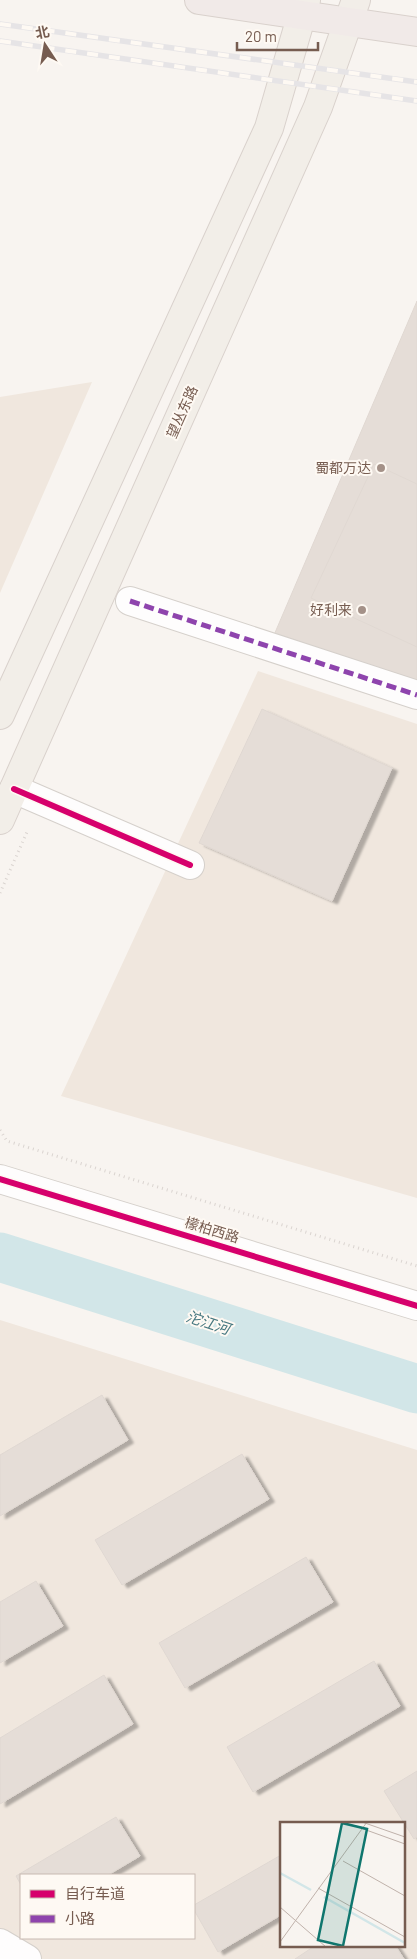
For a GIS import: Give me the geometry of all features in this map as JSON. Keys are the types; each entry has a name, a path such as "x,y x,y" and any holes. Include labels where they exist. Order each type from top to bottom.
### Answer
{"highway":[{"path":"199,0 352,11 417,32"}],"main road":[{"path":"0,715 269,128 304,7"},
{"name":"望丛东路","path":"0,820 318,107 352,11"}],"street":[{"path":"130,601 417,694"},
{"path":"14,789 190,866"},
{"name":"檬柏西路","path":"0,1179 417,1306"},
{"path":"0,1943 27,1959"}],"path":[{"path":"0,1130 7,1141 417,1266"}],"shaded area":[{"path":"92,382 0,593 0,397"},
{"path":"258,671 417,724 417,1198 61,1096"},
{"path":"0,1320 417,1450 417,1959 0,1959"}],"building":[{"name":"蜀都万达","path":"417,301 417,680 274,635"},
{"path":"374,464 417,484 417,647 311,598"},
{"path":"262,709 392,768 332,901 199,843"},
{"path":"102,1395 128,1440 0,1516 0,1455"},
{"path":"242,1454 269,1499 122,1585 95,1540"},
{"path":"306,1557 333,1602 185,1688 159,1643"},
{"path":"36,1581 63,1626 0,1663 0,1602"},
{"path":"374,1661 400,1706 253,1792 227,1747"},
{"path":"104,1675 133,1724 0,1804 0,1738"},
{"path":"417,1771 417,1837 414,1839 384,1791"},
{"path":"116,1817 140,1856 110,1874 20,1874 20,1883 16,1876"},
{"path":"280,1856 280,1916 218,1952 195,1912 195,1904"},
{"path":"314,1946 396,1946 404,1959 295,1959"}],"waterway":[{"name":"沱江河","path":"0,1257 417,1389"}],"railway":[{"path":"0,24 417,82"},
{"path":"0,41 417,101"}],"marked path":[{"path":"130,601 417,695"}],"cycle path":[{"path":"14,789 190,865"},
{"path":"0,1179 417,1306"}],"place":[{"name":"蜀都万达","path":"381,468"},
{"name":"好利来","path":"362,610"}]}
